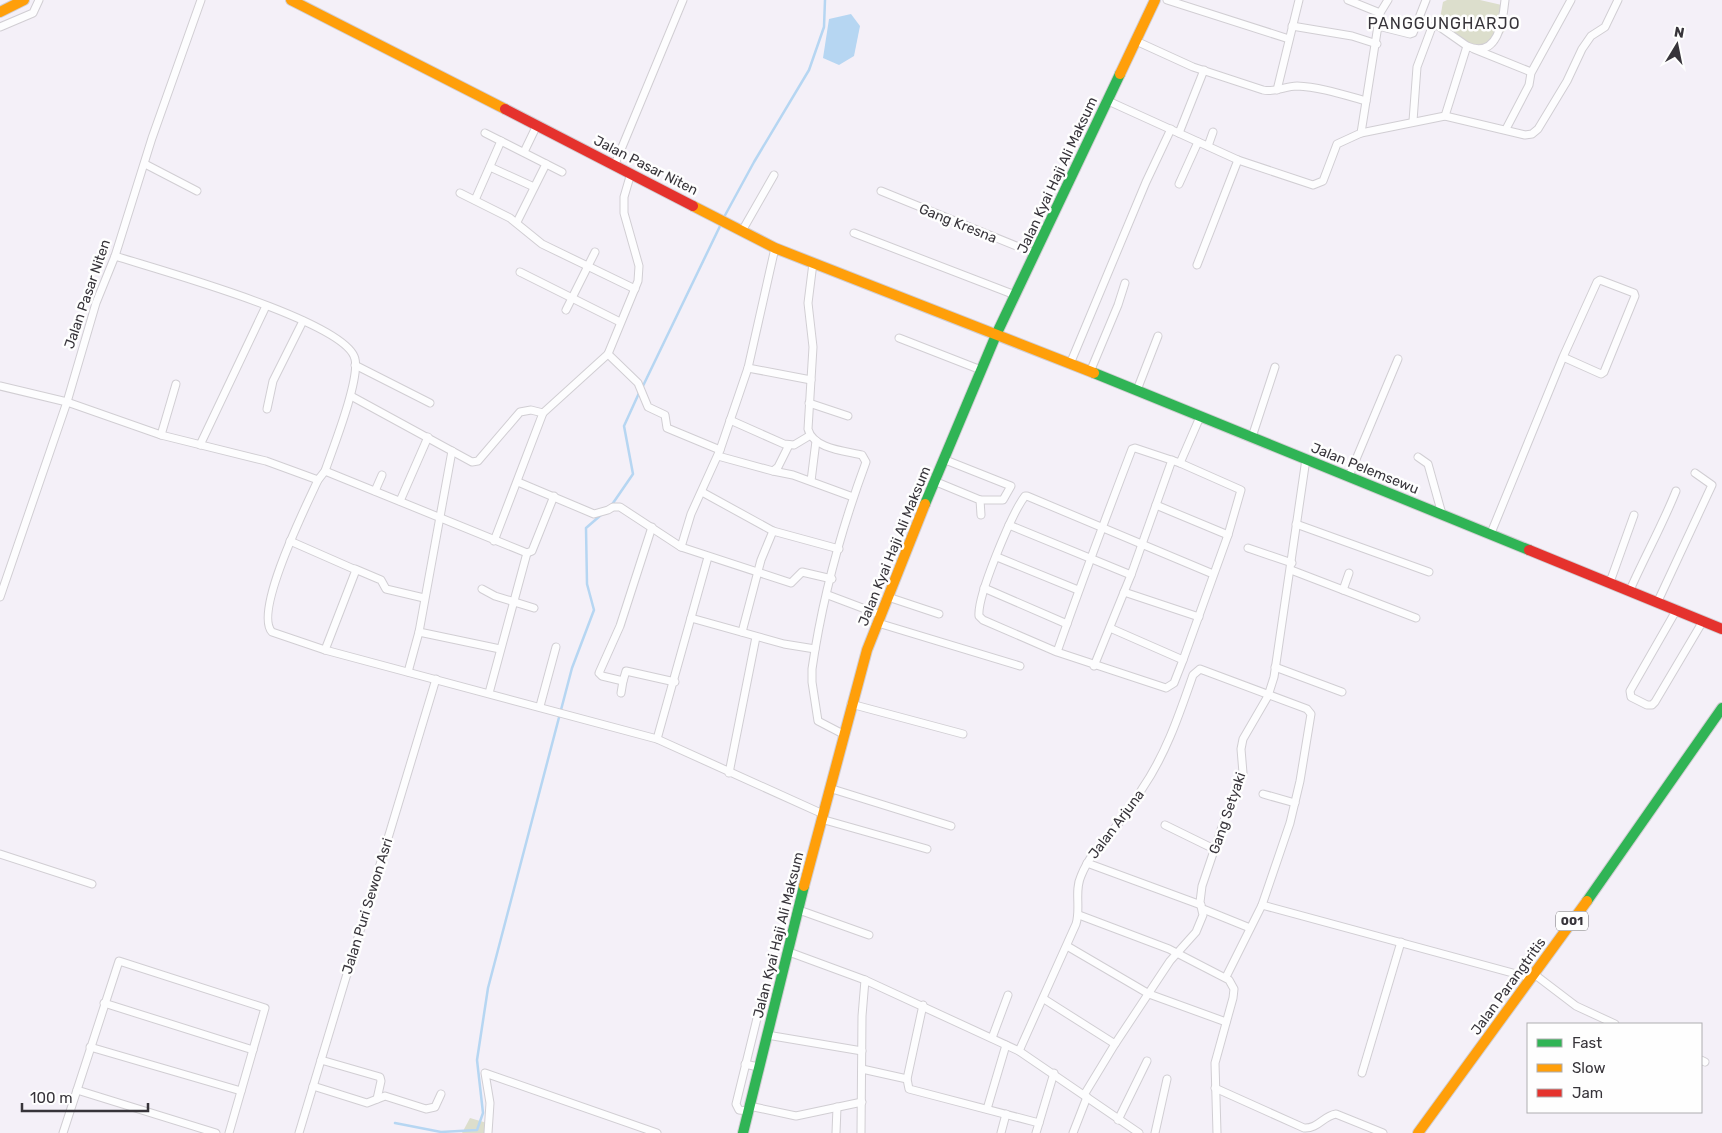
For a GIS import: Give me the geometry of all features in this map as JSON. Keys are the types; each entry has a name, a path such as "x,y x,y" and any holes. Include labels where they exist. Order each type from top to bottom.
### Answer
{"street":[{"path":"0,12 24,0"},
{"path":"0,27 33,13 39,0"},
{"name":"Jalan Pasar Niten","path":"0,597 67,402 96,303 115,256 201,0"},
{"name":"Jalan Pasar Niten","path":"291,0 615,164 775,248 996,335"},
{"path":"615,164 683,0"},
{"name":"Jalan Kyai Haji Ali Maksum","path":"743,1133 758,1067 851,704 888,597 943,459 996,335 1155,0"},
{"path":"1167,0 1289,39"},
{"path":"1277,90 1299,0"},
{"path":"1348,0 1380,13"},
{"path":"1361,133 1380,13 1388,0"},
{"path":"1378,26 1410,34 1413,33 1426,0"},
{"path":"1470,47 1483,48 1498,36 1503,22 1505,0"},
{"path":"1506,129 1529,84 1531,72 1571,0"},
{"path":"1106,100 1238,160 1313,185 1319,184 1323,181 1337,144 1361,133 1445,116 1525,135 1532,134 1538,129 1567,81 1582,49 1591,36 1605,27 1618,0"},
{"path":"1413,121 1416,74 1432,27 1437,25 1470,47 1531,72"},
{"path":"1292,26 1352,36 1376,44"},
{"path":"1136,41 1204,70 1263,90 1277,90 1300,86 1366,101"},
{"path":"1445,116 1470,47"},
{"path":"1179,133 1204,70"},
{"path":"524,152 537,125"},
{"path":"1070,364 1146,182 1171,129"},
{"path":"1208,146 1213,132"},
{"path":"485,133 562,172"},
{"path":"475,200 501,141"},
{"path":"1179,184 1198,142"},
{"path":"1197,265 1238,160"},
{"path":"145,164 197,191"},
{"path":"517,222 546,164"},
{"path":"490,167 534,187"},
{"path":"494,541 543,413 608,354 635,289 640,269 628,229 624,206 631,173"},
{"path":"742,231 774,175"},
{"name":"Gang Kresna","path":"881,191 1036,254"},
{"path":"460,193 517,222 538,242 635,289"},
{"path":"854,233 1015,295"},
{"path":"681,547 691,514 719,453 748,368 775,248"},
{"path":"566,310 595,252"},
{"path":"115,256 238,294 303,321 342,341 351,349 356,360 351,396 325,471 318,480 290,541 269,605 269,629 277,635 325,650 658,739 822,816 927,849"},
{"path":"813,263 808,313 813,347 809,403 810,436 816,441 865,457 866,462 853,497 839,549 815,648 812,682 817,718 822,725 843,734"},
{"path":"520,272 620,322"},
{"path":"1490,533 1563,357 1598,281 1634,293 1636,296 1604,372 1601,374 1563,357"},
{"path":"1090,372 1118,305 1125,283"},
{"path":"200,445 266,306"},
{"path":"268,409 273,381 303,321"},
{"name":"Jalan Pelemsewu","path":"996,335 1138,390 1200,417 1658,601 1703,621 1721,626"},
{"path":"1138,390 1158,336"},
{"path":"899,338 981,370"},
{"path":"608,354 638,383 648,407 664,415 666,426 669,429 719,453 811,481 853,497"},
{"path":"1349,476 1398,359"},
{"path":"355,365 430,402"},
{"path":"1252,437 1275,366"},
{"path":"748,368 811,380"},
{"path":"161,435 176,384"},
{"path":"0,386 67,402 161,435 266,461 318,480"},
{"path":"351,396 472,462 478,461 520,412 531,410 543,413"},
{"path":"809,403 848,416"},
{"path":"1180,463 1200,417"},
{"path":"730,420 789,445 802,442 810,436"},
{"path":"400,501 428,437"},
{"path":"811,481 816,441"},
{"path":"773,471 778,467 789,445"},
{"path":"1057,652 1078,590 1101,528 1132,449 1135,448 1180,463 1241,490 1228,535 1183,660 1174,683 1166,688 1094,666 1057,652 981,618 979,613 984,588 1009,525 1024,497 1027,496 1101,528 1213,574"},
{"path":"408,672 418,632 452,451"},
{"path":"1418,457 1428,464 1442,514"},
{"path":"934,481 980,500 1003,500 1011,486 943,459"},
{"name":"Gang Setyaki","path":"1073,1133 1086,1096 1114,1044 1176,954 1192,938 1202,907 1201,892 1214,850 1243,773 1241,749 1243,739 1268,696 1275,667 1306,459"},
{"path":"1094,666 1131,575 1172,460"},
{"path":"325,471 527,553 532,551 554,496"},
{"path":"1658,601 1712,485 1695,473"},
{"path":"375,491 382,475"},
{"path":"518,482 594,514 608,510 613,506 620,507 681,547 757,573 791,583 794,583 799,573 802,572 832,579"},
{"path":"1630,590 1651,542 1659,534 1676,491"},
{"path":"702,492 773,531 839,549"},
{"path":"980,500 981,515"},
{"path":"1156,506 1228,535"},
{"path":"1610,582 1634,515"},
{"path":"1296,524 1429,572"},
{"path":"1009,525 1131,575"},
{"path":"623,681 602,676 599,671 620,626 652,527"},
{"path":"742,632 757,573 773,531"},
{"path":"290,541 380,580 386,589 424,598"},
{"path":"1248,548 1343,590 1416,618"},
{"path":"489,693 527,553"},
{"path":"658,739 708,557"},
{"path":"997,558 1078,590"},
{"path":"325,650 355,569"},
{"path":"1343,590 1349,573"},
{"path":"984,588 1067,624"},
{"path":"482,589 513,602 534,608"},
{"path":"1124,592 1199,616"},
{"path":"828,595 880,619 1020,666"},
{"path":"888,597 939,614"},
{"path":"1677,609 1630,691 1631,697 1647,705 1654,704 1703,621"},
{"path":"692,618 756,637 815,648"},
{"path":"1110,628 1183,660"},
{"path":"418,632 500,649"},
{"path":"729,772 756,637"},
{"path":"540,706 556,647"},
{"path":"1275,667 1342,692"},
{"name":"Jalan Arjuna","path":"1019,1051 1044,999 1079,915 1078,883 1087,863 1105,836 1125,816 1156,768 1196,671 1207,670 1268,696"},
{"path":"621,693 626,671 675,682"},
{"name":"Jalan Puri Sewon Asri","path":"299,1133 436,679"},
{"path":"1226,977 1262,905 1296,803 1311,714 1307,709 1268,696"},
{"path":"851,704 963,734"},
{"name":"Jalan Parangtritis","path":"1418,1133 1533,976 1722,708"},
{"path":"829,788 951,826"},
{"path":"1263,794 1296,803"},
{"path":"1165,825 1214,850"},
{"path":"0,854 92,884"},
{"path":"1087,863 1202,907 1250,928"},
{"path":"1262,905 1533,976 1576,1006 1613,1023"},
{"path":"799,910 869,935"},
{"path":"1079,915 1170,949 1176,954 1226,977 1234,988 1215,1063 1217,1133"},
{"path":"1362,1073 1401,942"},
{"path":"1067,946 1150,994 1226,1022"},
{"path":"789,952 865,980 923,1005 1019,1051 1086,1096 1118,1120 1127,1130 1139,1133"},
{"path":"63,1133 119,961 264,1007 229,1133"},
{"path":"861,1133 862,1016 865,980"},
{"path":"992,1038 1008,995"},
{"path":"762,998 744,1064 736,1106 739,1110 749,1109 796,1116 862,1102"},
{"path":"1044,999 1114,1044"},
{"path":"104,1003 253,1050"},
{"path":"923,1005 907,1084 910,1090 1039,1123"},
{"path":"767,1035 862,1051"},
{"path":"987,1109 1006,1045"},
{"path":"90,1047 241,1092"},
{"path":"321,1060 380,1077 381,1081 377,1099"},
{"path":"1118,1120 1147,1061"},
{"path":"744,1064 758,1067"},
{"path":"862,1069 908,1079"},
{"path":"488,1133 490,1103 484,1073 657,1133"},
{"path":"1036,1133 1054,1073"},
{"path":"1155,1133 1167,1079"},
{"path":"313,1086 367,1103 385,1096 431,1109 437,1105 441,1094"},
{"path":"1215,1088 1304,1128 1312,1128 1329,1116 1336,1114 1382,1133"},
{"path":"77,1090 216,1133"},
{"path":"836,1133 837,1107"},
{"path":"1001,1133 1006,1114"}],"green space":[{"path":"1447,0 1480,0 1506,6 1506,29 1493,46 1472,45 1439,24 1443,2"},
{"path":"470,1118 487,1123 486,1133 462,1133"}],"water":[{"path":"851,14 860,26 854,56 839,65 823,58 829,19"}],"waterway":[{"path":"723,219 754,162 809,70 824,27 825,0"},
{"path":"642,388 721,224"},
{"path":"611,506 633,474 624,426 639,393"},
{"path":"395,1123 441,1132 477,1130 483,1113 477,1060 488,988 572,668 594,610 587,584 586,528 601,515"}],"traffic: fast":[{"path":"925,504 996,335 1120,74"},
{"path":"1094,373 1529,550"},
{"path":"1587,901 1722,708"},
{"path":"743,1133 804,886"}],"traffic: slow":[{"path":"0,12 24,0"},
{"path":"291,0 505,109"},
{"path":"1120,74 1155,0"},
{"path":"693,206 775,248 1094,373"},
{"path":"804,886 867,650 925,504"},
{"path":"1418,1133 1587,901"}],"traffic: jam":[{"path":"505,109 693,206"},
{"path":"1529,550 1722,629"}],"district":[{"name":"PANGGUNGHARJO","path":"1444,23"}]}
